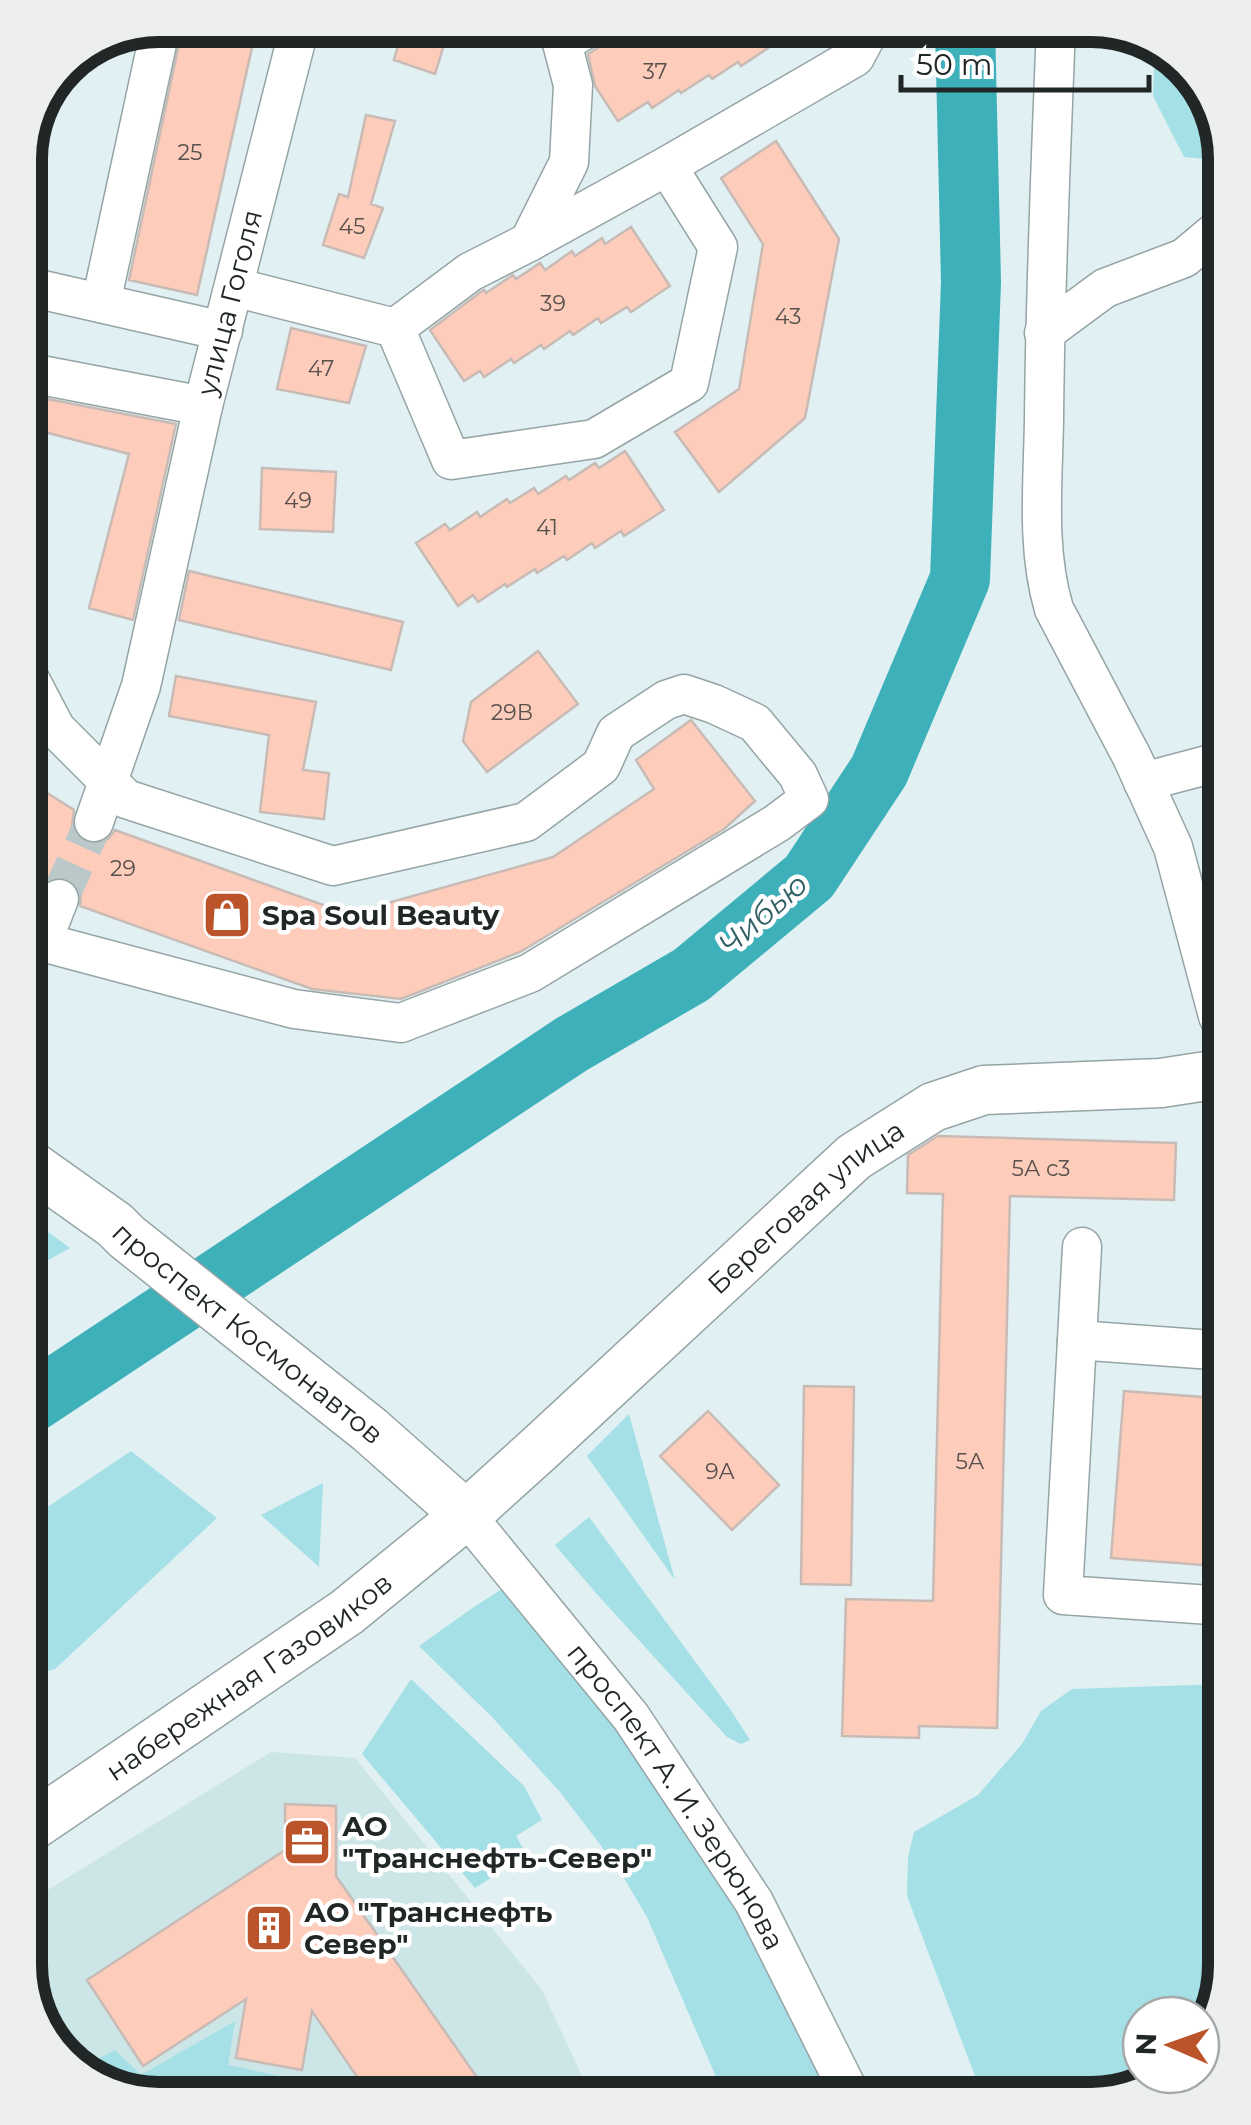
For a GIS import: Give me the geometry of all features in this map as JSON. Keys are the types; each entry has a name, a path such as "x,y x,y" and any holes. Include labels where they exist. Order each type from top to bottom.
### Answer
{"main road":[{"name":"Береговая улица","path":"466,1515 854,1157 932,1107 984,1090 1161,1083 1208,1076"},
{"name":"проспект Космонавтов","path":"42,1173 115,1225 370,1430 466,1515"},
{"name":"набережная Газовиков","path":"42,1818 348,1612 466,1515"}],"street":[{"path":"100,303 157,42"},
{"name":"улица Гоголя","path":"43,375 204,406 296,42"},
{"path":"530,242 569,162 573,86 563,42"},
{"path":"394,328 470,272 667,166 855,57 863,43"},
{"path":"1055,43 1044,333 1043,548 1048,590 1173,847 1208,978"},
{"path":"394,328 452,460 594,439 688,382 718,247 667,166"},
{"path":"1044,333 1105,288 1184,258 1208,238"},
{"path":"234,286 394,328"},
{"path":"43,290 222,332"},
{"path":"94,822 141,686 204,406"},
{"path":"43,704 56,729 126,799 332,866 526,822 601,766 616,733 666,700 684,694 755,723 798,774 809,799 777,824 530,973 401,1023 294,1009 43,941"},
{"path":"1144,782 1208,765"},
{"path":"43,925 59,899"},
{"path":"1082,1247 1063,1595 1208,1605"},
{"path":"1078,1340 1208,1350"},
{"name":"проспект А. И. Зерюнова","path":"466,1515 631,1717 754,1902 845,2082"}],"shaded area":[{"path":"1154,61 1189,94 1202,122 1208,159 1184,157 1153,96"},
{"path":"42,1228 70,1248 42,1263"},
{"path":"629,1414 675,1580 587,1456"},
{"path":"131,1451 217,1518 55,1669 42,1672 42,1510"},
{"path":"323,1484 319,1567 261,1515"},
{"path":"589,1517 750,1740 741,1744 727,1737 555,1545"},
{"path":"505,1587 610,1714 730,1897 829,2082 718,2082 647,1917 618,1868 560,1792 491,1716 419,1646"},
{"path":"411,1679 524,1786 542,1820 516,1836 527,1855 475,1888 362,1754"},
{"path":"1208,1685 1208,1981 1205,1995 1121,1995 1121,2078 977,2082 907,1896 908,1857 914,1832 978,1795 1022,1744 1041,1711 1072,1689"},
{"path":"271,1752 355,1758 542,1990 585,2082 151,2082 122,2076 82,2054 55,2017 42,1966 42,1893"},
{"path":"235,2021 228,2065 295,2079 187,2082 184,2076 172,2082 151,2082 122,2076 92,2062 115,2050 141,2075"}],"building":[{"path":"179,42 253,42 197,295 129,280"},
{"path":"399,42 445,42 435,74 394,60"},
{"path":"776,43 741,66 738,62 712,79 709,75 652,108 648,102 618,121 595,86 588,54 604,44"},
{"path":"366,115 395,121 371,204 383,208 364,258 323,245 339,194 348,197"},
{"path":"776,141 839,239 805,418 719,492 675,432 739,389 763,244 721,178"},
{"path":"631,227 670,286 631,312 627,307 601,323 598,318 544,349 541,345 514,363 511,359 484,377 480,371 464,381 430,330 482,291 486,293 513,275 516,279 540,263 545,270 572,251 575,256 602,238 605,244"},
{"path":"291,328 366,346 349,403 277,389"},
{"path":"43,398 176,424 133,620 89,608 129,454 43,432"},
{"path":"625,451 664,510 624,536 621,531 595,548 592,543 567,560 564,556 537,573 535,569 478,602 473,595 458,606 416,543 445,524 450,530 477,512 480,517 507,499 510,503 534,488 538,494 566,476 569,480 595,463 599,468"},
{"path":"262,468 336,472 333,532 260,529"},
{"path":"189,571 403,622 391,670 179,620"},
{"path":"538,651 578,704 487,772 463,741 471,702"},
{"path":"176,676 316,702 303,770 329,773 324,819 260,812 269,735 169,716"},
{"path":"691,720 755,801 724,829 520,952 401,999 312,989 80,906 77,886 66,878 55,877 43,885 43,790 74,810 72,827 86,843 99,844 115,830 348,914 553,857 654,789 636,760"},
{"path":"938,1136 1176,1143 1174,1200 1010,1196 997,1728 919,1726 919,1738 842,1736 846,1599 933,1601 943,1194 907,1193 908,1155"},
{"path":"804,1386 854,1387 851,1585 801,1584"},
{"path":"1124,1391 1208,1397 1208,1524 1203,1565 1111,1558"},
{"path":"708,1411 779,1485 732,1530 660,1456"},
{"name":"АО \"Транснефть Север\"","path":"285,1804 336,1806 336,1876 480,2082 361,2082 312,2011 302,2070 236,2058 246,1999 143,2066 87,1980 285,1850"}],"waterway":[{"name":"Чибью","path":"42,1396 572,1044 691,975 809,877 879,771 960,579 971,282 965,43"}],"tunnel":[{"path":"59,899 94,822"}],"place":[{"name":"Spa Soul Beauty","path":"227,915"},
{"name":"АО \"Транснефть-Север\"","path":"307,1842"},
{"name":"АО \"Транснефть Север\"","path":"269,1928"}]}
